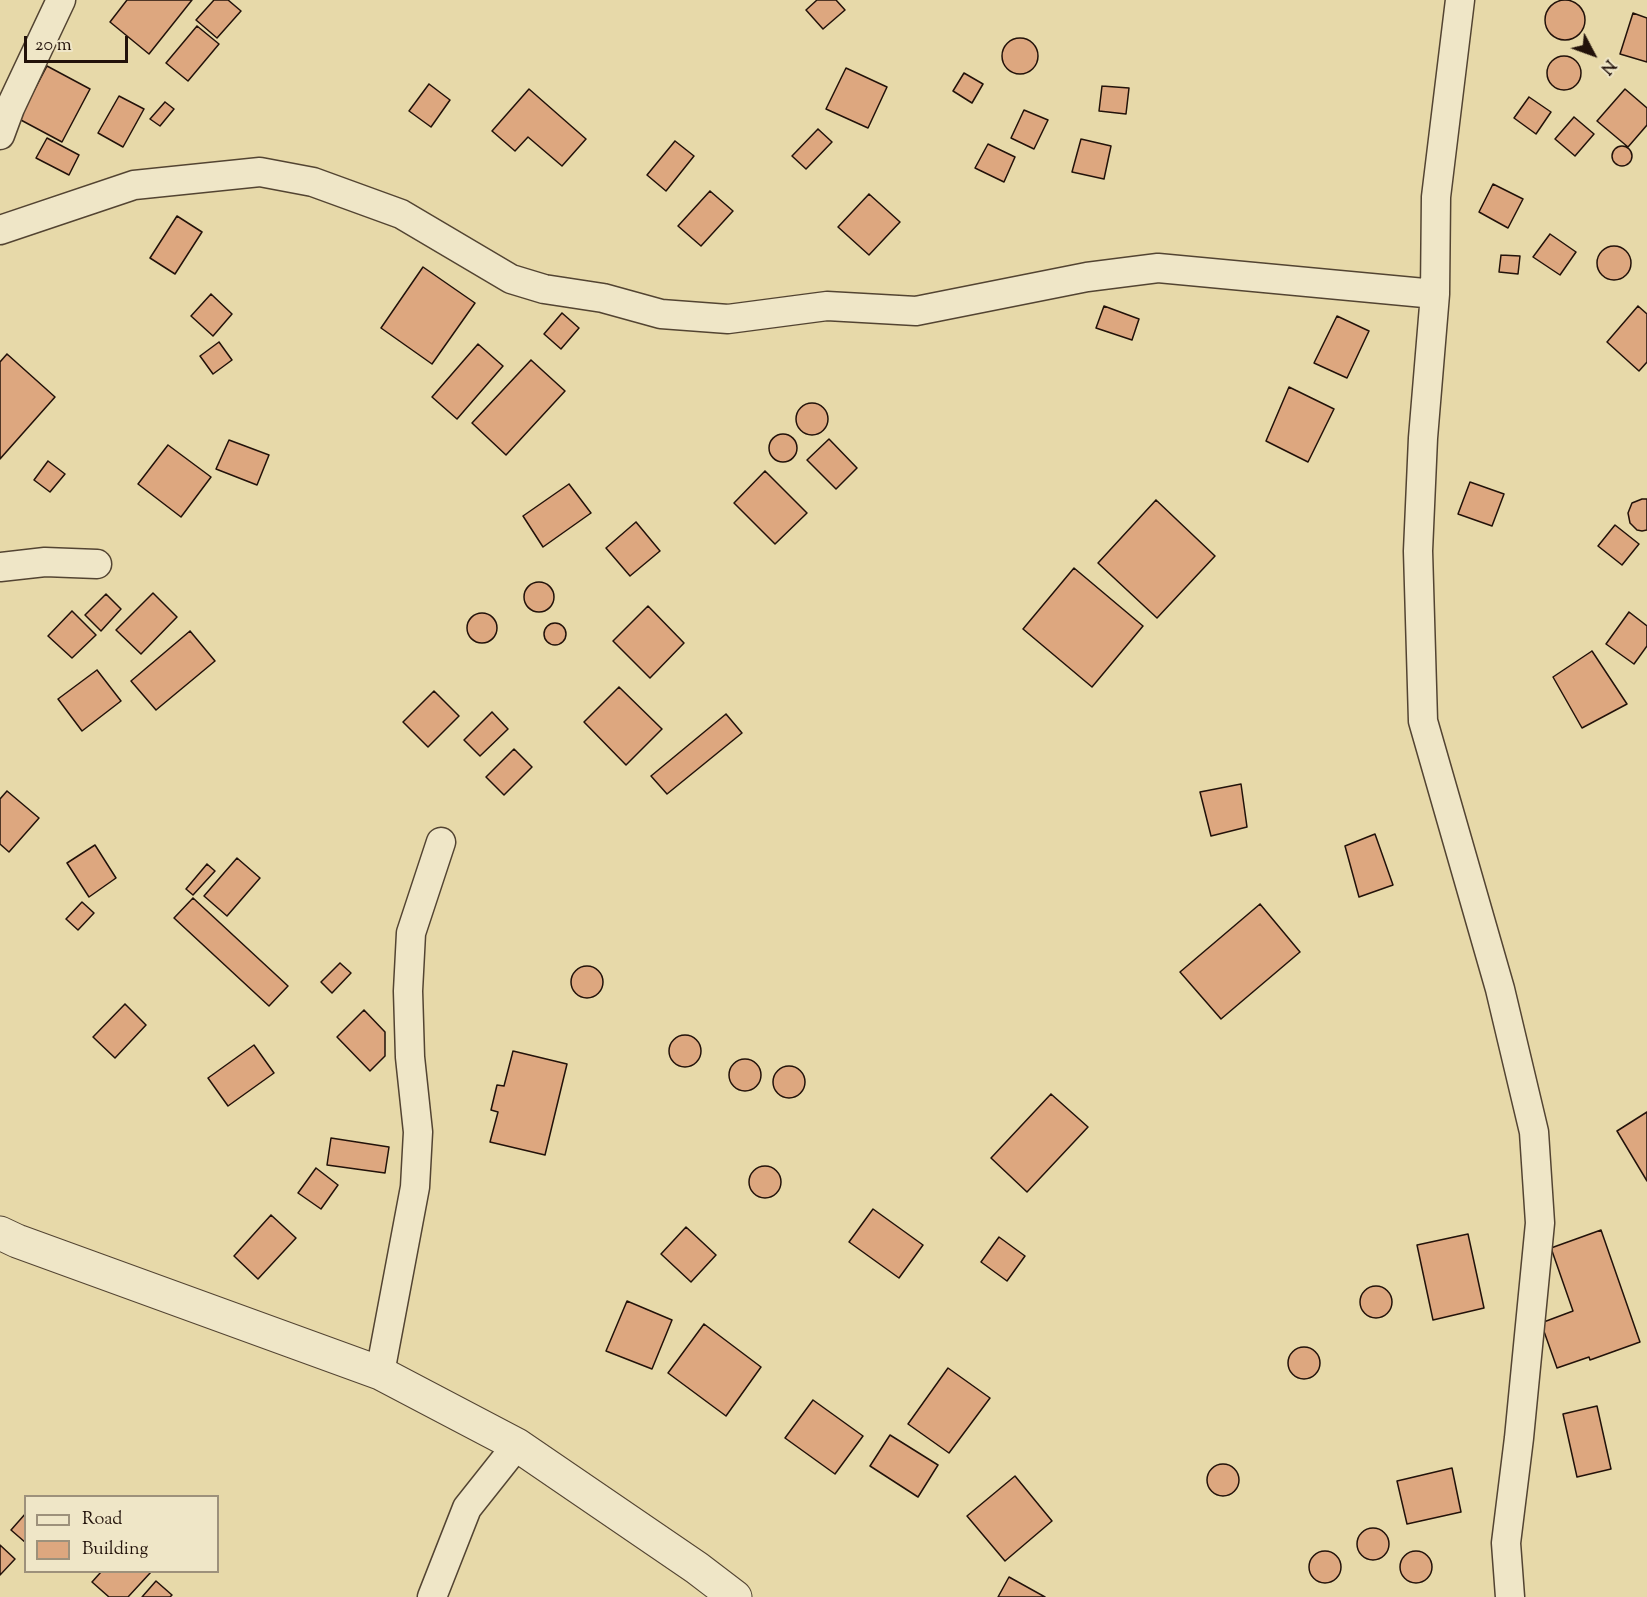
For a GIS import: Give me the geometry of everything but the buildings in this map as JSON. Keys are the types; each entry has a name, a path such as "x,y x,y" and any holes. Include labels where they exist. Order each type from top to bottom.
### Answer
{"street":[{"path":"0,135 10,108 61,0"},
{"path":"1460,0 1436,197 1435,294 1423,438 1419,540 1423,721 1500,988 1534,1132 1540,1223 1506,1544 1510,1597"},
{"path":"0,230 135,185 260,172 313,182 401,214 511,279 544,289 603,298 661,314 728,319 827,306 916,311 1087,277 1158,268 1435,294"},
{"path":"0,567 45,562 97,564"},
{"path":"380,1373 415,1187 418,1132 410,1057 408,991 411,933 441,842"},
{"path":"0,1233 16,1242 380,1373 518,1444 697,1568 735,1597"},
{"path":"432,1597 467,1508 518,1444"}]}
